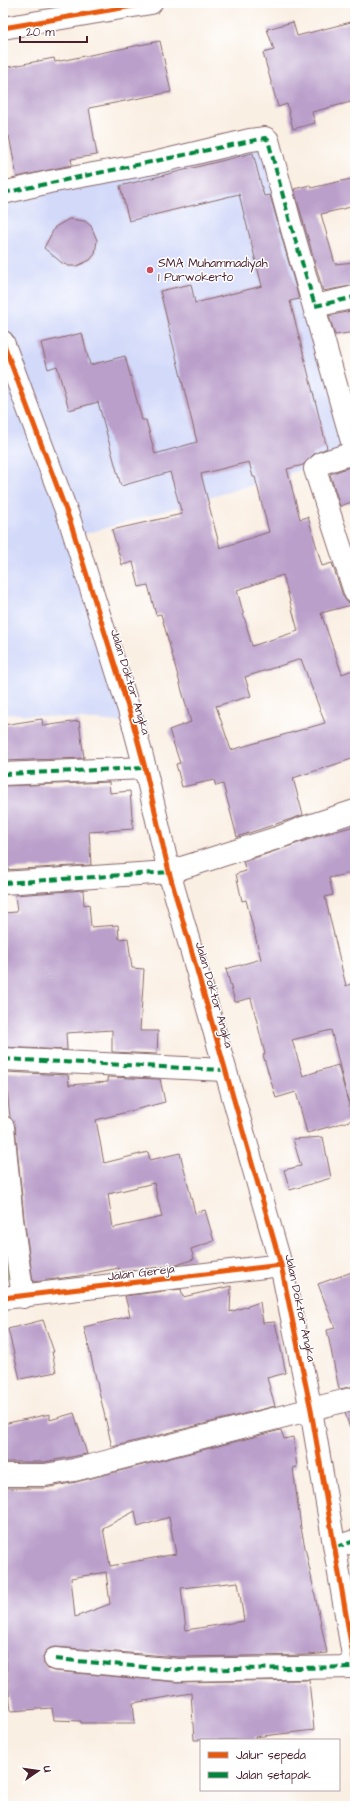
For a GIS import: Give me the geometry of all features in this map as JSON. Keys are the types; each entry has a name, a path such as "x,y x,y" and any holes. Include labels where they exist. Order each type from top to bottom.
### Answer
{"street":[{"path":"3,28 151,3"},
{"path":"3,193 49,182 154,163 250,140 267,138 354,450 349,455 322,463 315,469 355,592"},
{"path":"315,306 355,297"},
{"name":"Jalan Doktor Angka","path":"3,342 70,521 133,723 169,872 224,1070 281,1266 311,1410 345,1544 355,1667"},
{"path":"3,774 145,768"},
{"path":"3,883 169,872 280,837 302,828 355,811"},
{"path":"3,1059 224,1070"},
{"path":"3,1127 12,1219 13,1297"},
{"name":"Jalan Gereja","path":"13,1297 281,1266"},
{"path":"3,1475 45,1475 74,1470 355,1398"},
{"path":"55,1659 178,1670 355,1667"}],"shaded area":[{"name":"SMA Muhammadiyah 1 Purwokerto","path":"261,144 349,453 282,476 75,537 133,723 3,713 3,196"}],"green space":[{"path":"3,1174 10,1275 3,1281"}],"building":[{"path":"355,21 355,101 312,112 315,123 293,129 287,104 278,107 263,53 274,50 267,29 293,22 297,36"},
{"path":"160,41 171,92 89,108 97,155 71,159 72,165 17,177 9,136 3,137 3,68 54,58 55,62"},
{"path":"253,153 264,196 270,195 299,299 290,301 327,448 314,454 303,465 287,469 300,519 308,517 322,566 332,563 343,596 347,602 355,604 321,613 342,674 355,669 355,758 293,778 303,815 237,837 223,784 216,786 214,780 182,787 176,764 180,763 169,730 191,722 161,614 156,615 148,585 139,587 133,562 122,565 112,530 182,514 170,472 121,486 98,402 69,410 57,366 48,369 41,343 82,333 90,365 125,356 142,420 146,420 155,454 197,442 160,291 191,284 195,303 262,286 239,194 129,221 120,186","holes":["249,462 253,477 255,477 269,532 220,548 201,474","283,575 298,631 252,646 237,590","301,659 325,723 231,750 216,706 251,696 245,677"]},
{"path":"355,178 355,206 321,214 335,264 355,262 355,285 323,291 294,189 310,185 311,188"},
{"path":"69,219 85,221 91,226 97,240 95,254 90,260 77,266 69,266 62,263 44,248 55,227"},
{"path":"355,310 355,332 335,335 329,316"},
{"path":"355,465 355,501 340,506 330,474"},
{"path":"42,719 43,726 79,721 84,758 3,761 3,725"},
{"path":"109,782 110,793 130,791 133,829 89,832 91,865 3,870 3,786"},
{"path":"355,826 355,872 329,878 333,895 325,897 346,986 355,982 355,1100 348,1101 331,1030 292,1040 303,1076 338,1065 353,1120 307,1133 296,1092 276,1098 263,1055 265,1054 251,998 235,1002 226,969 261,959 246,900 242,901 236,874 246,871 243,862 322,835"},
{"path":"83,890 84,905 89,904 91,927 118,925 119,939 128,938 132,968 144,969 140,1031 158,1031 157,1054 112,1052 112,1030 66,1033 67,1050 3,1047 3,913 17,912 15,895"},
{"path":"5,1072 68,1075 69,1085 108,1082 107,1077 160,1079 165,1102 96,1120 104,1163 148,1152 150,1160 180,1153 195,1213 205,1210 214,1241 191,1249 194,1259 177,1265 120,1272 119,1268 78,1276 33,1282 24,1218 15,1126 10,1117","holes":["154,1183 162,1217 113,1228 108,1194"]},
{"path":"323,1137 331,1178 290,1190 284,1170 301,1166 293,1139"},
{"path":"355,1271 355,1386 339,1389 327,1330 335,1328 318,1284"},
{"path":"231,1286 230,1312 260,1302 263,1323 275,1322 286,1373 267,1378 275,1406 112,1447 84,1327 130,1316 125,1296 181,1289 183,1297"},
{"path":"43,1320 54,1352 52,1352 56,1372 20,1379 8,1329"},
{"path":"355,1411 355,1427 350,1428 345,1413"},
{"path":"74,1413 87,1454 44,1462 3,1462 3,1424 50,1414 50,1420"},
{"path":"281,1430 284,1439 293,1437 297,1467 293,1468 301,1528 327,1653 309,1655 178,1657 56,1647 50,1648 45,1652 43,1658 44,1664 48,1669 54,1671 177,1682 309,1680 314,1730 255,1737 255,1739 194,1740 191,1693 133,1703 135,1723 81,1723 81,1721 54,1720 52,1708 11,1711 3,1635 3,1488 45,1488 76,1482","holes":["135,1511 138,1527 169,1517 176,1554 110,1566 103,1528","106,1572 110,1604 75,1617 71,1578","238,1582 244,1621 186,1630 181,1588"]}],"marked path":[{"path":"3,193 265,138 268,140 315,306 355,297"},
{"path":"3,774 145,768"},
{"path":"3,883 169,872"},
{"path":"3,1059 224,1070"},
{"path":"336,1547 355,1541"},
{"path":"55,1659 178,1670 355,1667"}],"cycle path":[{"path":"3,28 151,3"},
{"path":"3,342 70,521 133,723 169,872 281,1265 311,1410 355,1667"},
{"path":"3,1298 281,1265"}],"place":[{"name":"SMA Muhammadiyah 1 Purwokerto","path":"150,270"}]}
